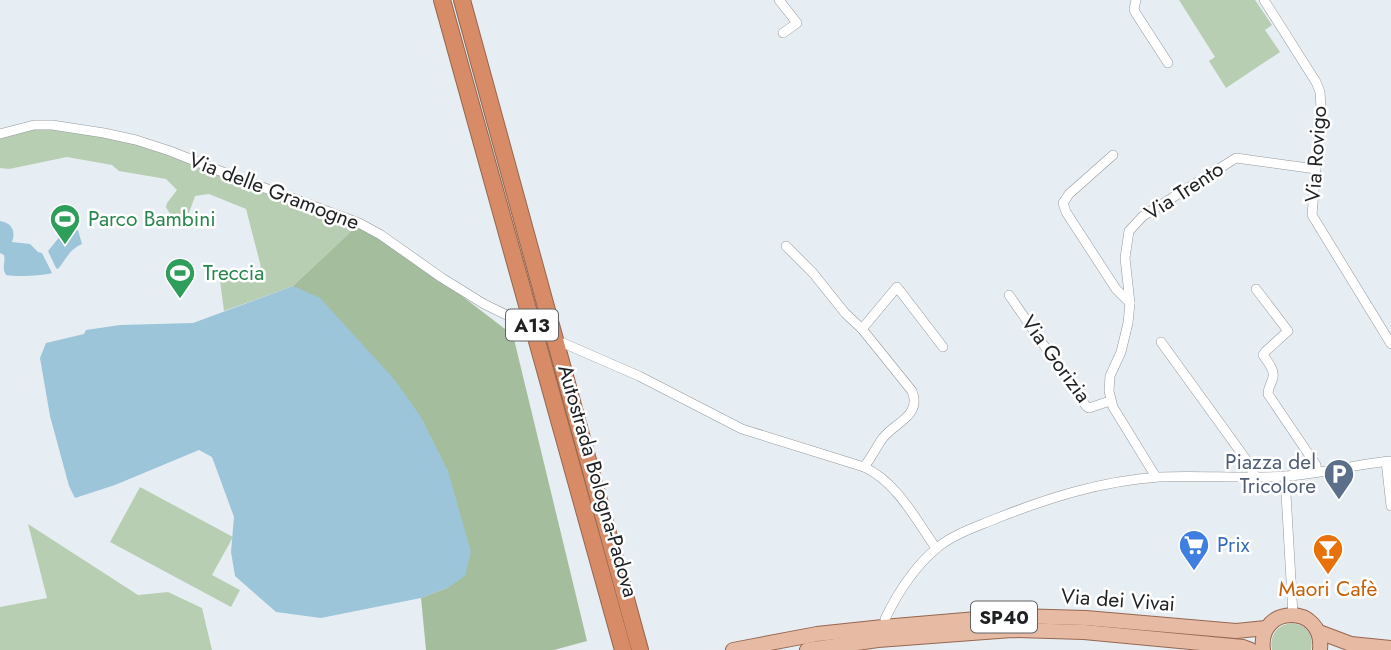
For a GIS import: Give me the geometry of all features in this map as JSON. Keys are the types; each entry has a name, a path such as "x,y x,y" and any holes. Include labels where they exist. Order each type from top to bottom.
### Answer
{"highway":[{"name":"Autostrada Bologna-Padova","path":"442,0 621,650"},
{"name":"Autostrada Bologna-Padova","path":"462,0 640,650"}],"main road":[{"name":"SP40","path":"1266,628 1278,618 1293,615"},
{"path":"1293,615 1308,620 1319,632 1351,644 1391,648"},
{"name":"Via dei Vivai","path":"879,637 978,618 1048,616 1236,631 1266,628"},
{"path":"1262,650 1266,628"},
{"name":"Via dei Vivai","path":"879,637 1049,631 1203,643 1251,650"},
{"path":"1319,632 1320,650"},
{"path":"733,650 817,634 879,637"},
{"path":"807,650 879,637"}],"street":[{"path":"779,0 797,23 783,33"},
{"path":"1136,0 1135,12 1168,63"},
{"name":"Via Rovigo","path":"1264,0 1320,92 1312,215 1391,344"},
{"name":"Via delle Gramogne","path":"0,134 34,125 52,125 136,140 170,151 359,223 484,304 525,324"},
{"path":"1113,155 1069,194 1063,203 1066,212 1116,289 1130,303"},
{"name":"Via Trento","path":"1130,303 1125,258 1129,231 1143,216 1236,158 1316,169"},
{"path":"786,246 862,329 912,391 914,406 907,416 884,436 864,467"},
{"path":"862,329 897,287 943,347"},
{"path":"1256,289 1288,331 1263,355 1274,373 1268,386 1268,394 1316,465 1317,472"},
{"name":"Via Gorizia","path":"1009,295 1086,406 1093,408 1110,401"},
{"name":"Via Gorizia","path":"1130,303 1126,337 1111,376 1110,401 1156,477"},
{"path":"1161,342 1249,463 1255,476"},
{"path":"564,343 639,376 742,429 874,472 889,485 936,548"},
{"path":"879,637 903,587 936,548 950,538 1048,499 1091,487 1156,477 1285,476 1389,461 1391,506"},
{"path":"1285,476 1293,615"}],"green space":[{"path":"1179,0 1255,0 1272,25 1265,30 1280,52 1226,88 1209,61 1215,57"},
{"path":"72,124 136,141 359,224 293,286 224,311 220,281 261,267 246,209 209,194 195,196 189,213 170,214 167,203 177,190 166,179 119,171 112,165 67,157 9,169 0,168 0,139 34,128"},
{"path":"359,224 403,251 513,335 587,641 554,650 426,650 421,598 449,587 293,286"},
{"path":"140,487 233,537 212,575 240,590 231,607 110,542"},
{"path":"28,524 138,595 168,592 202,608 212,650 0,650 0,607 47,598"},
{"path":"1292,623 1302,626 1308,632 1311,650 1272,650 1275,632"}],"water":[{"path":"0,221 12,228 12,242 30,244 42,253 52,273 6,275 4,255 0,253"},
{"name":"Parco Bambini","path":"66,229 78,230 82,244 71,252 58,269 48,251"},
{"path":"293,286 320,298 394,379 421,417 448,471 471,552 465,576 449,587 421,598 321,618 276,612 235,576 231,552 234,517 212,457 199,450 115,485 75,498 69,486 50,416 40,358 46,343 84,334 86,330 120,325 193,323"}],"place":[{"name":"Parco Bambini","path":"65,246"},
{"name":"Treccia","path":"180,300"},
{"name":"Piazza del Tricolore","path":"1339,501"},
{"name":"Prix","path":"1194,572"},
{"name":"Maori Cafè","path":"1328,576"}]}
